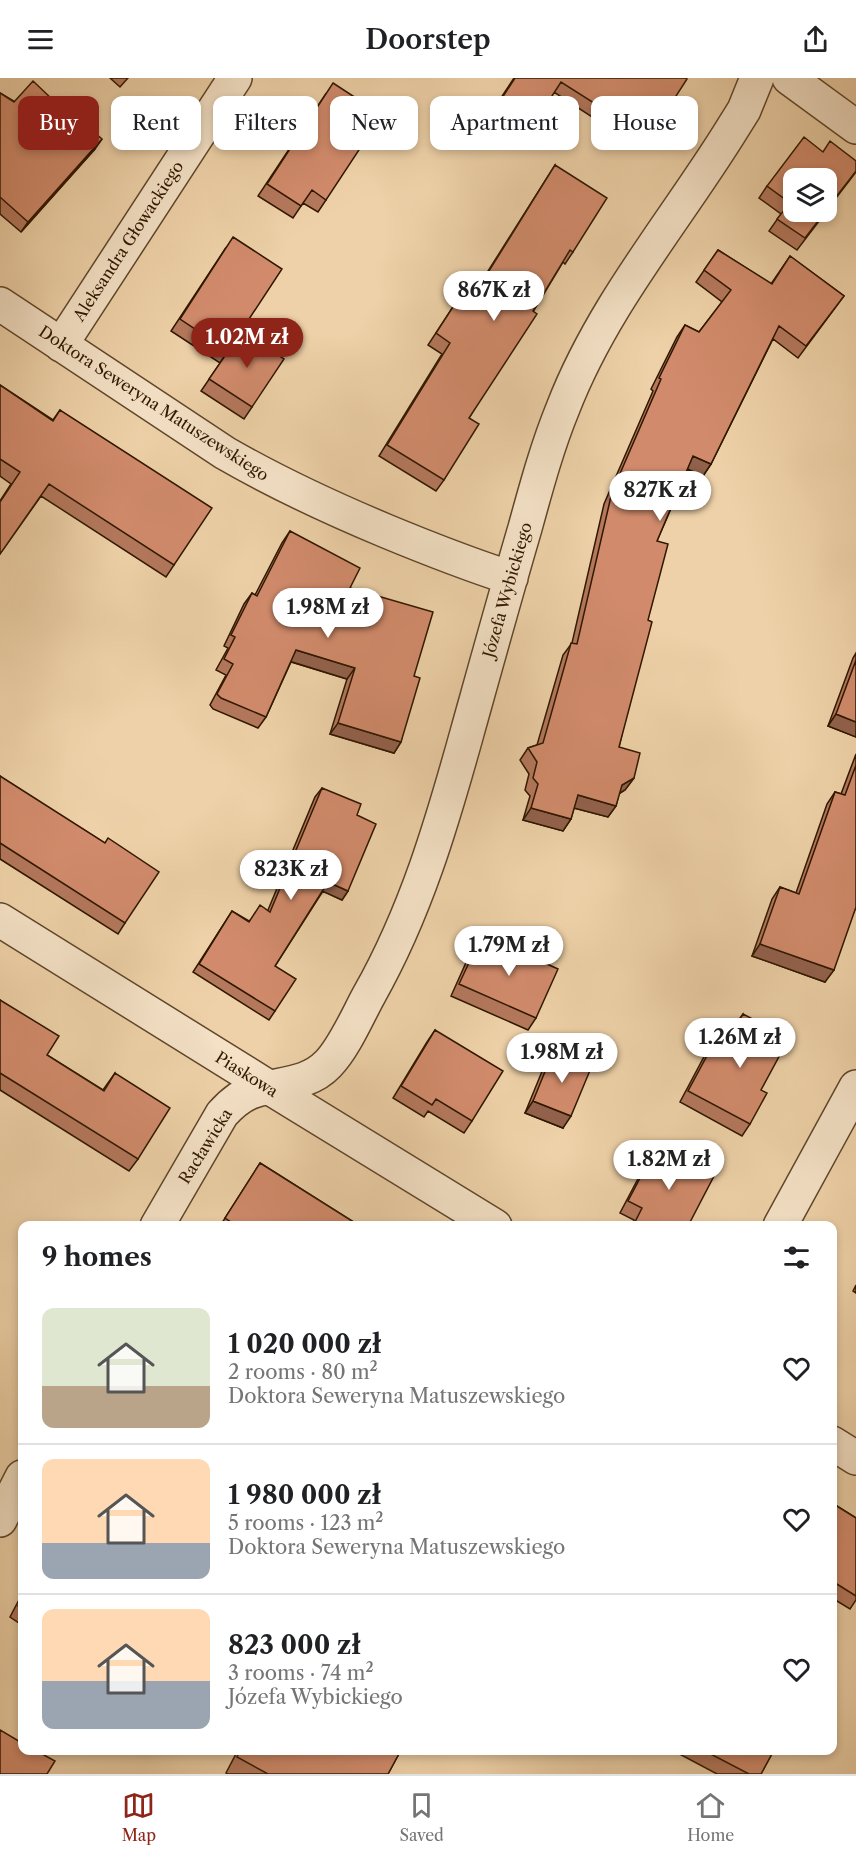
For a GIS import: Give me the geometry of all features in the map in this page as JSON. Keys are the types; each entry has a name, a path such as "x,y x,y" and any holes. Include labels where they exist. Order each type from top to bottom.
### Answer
{"street":[{"name":"Aleksandra Głowackiego","path":"61,345 235,78"},
{"name":"Józefa Wybickiego","path":"270,1088 301,1081 316,1074 328,1064 387,964 421,885 439,831 550,441 580,367 616,303 744,110 757,78"},
{"path":"789,78 856,127"},
{"name":"Doktora Seweryna Matuszewskiego","path":"0,304 216,447 260,473 338,511 450,558 511,578"},
{"name":"Piaskowa","path":"0,920 487,1221"},
{"path":"783,1221 856,1087"},
{"name":"Racławicka","path":"161,1221 222,1114 242,1096 270,1088"},
{"path":"837,1446 856,1458"},
{"path":"0,1520 18,1485"}],"building":[{"path":"515,78 687,79 676,96 591,96 591,101 561,82 552,96 503,96"},
{"path":"33,81 49,96 19,96"},
{"path":"333,83 353,96 330,96 330,150 359,150 326,200 312,190 301,206 267,184 289,150 318,150 318,106"},
{"path":"0,93 14,102 18,98 18,150 92,150 28,222 0,197"},
{"path":"804,137 823,152 830,141 856,161 856,171 837,196 837,168 783,168 783,198 767,186"},
{"path":"555,165 607,198 573,252 570,250 533,311 537,314 469,418 479,424 444,480 387,445 450,343 436,333 475,273 484,279"},
{"path":"783,212 783,222 817,222 805,238 777,219"},
{"path":"233,237 282,269 228,351 180,319"},
{"path":"718,250 772,284 790,256 844,296 806,346 779,326 711,464 693,456 657,541 668,544 648,620 652,622 619,747 640,753 634,778 622,785 616,806 578,795 571,819 531,808 538,784 533,778 537,762 528,748 543,743 571,643 577,644 612,492 661,379 659,378 685,325 699,332 731,290 704,270"},
{"path":"242,331 284,359 252,407 209,379"},
{"path":"0,385 53,421 60,410 212,508 174,565 49,484 0,554 0,502 20,472 0,459"},
{"path":"290,531 360,568 350,588 433,612 414,676 420,678 401,742 338,723 355,668 296,650 266,717 221,698 217,694 233,664 224,659 235,637 231,635 252,593 257,596"},
{"path":"856,660 856,722 836,714"},
{"path":"856,765 856,907 834,970 760,944 780,887 799,894 835,792 845,795"},
{"path":"0,776 105,843 108,838 159,872 125,923 0,843"},
{"path":"322,788 361,804 357,815 376,824 348,891 328,882 275,966 296,979 275,1011 199,964 232,911 249,922 260,905 270,912"},
{"path":"482,935 558,969 536,1018 459,984"},
{"path":"0,1000 59,1036 47,1055 104,1091 115,1073 170,1108 138,1159 0,1073"},
{"path":"743,1014 789,1038 761,1090 767,1093 750,1124 688,1091 715,1041 725,1046"},
{"path":"435,1030 503,1071 472,1121 436,1099 432,1105 401,1086"},
{"path":"553,1052 591,1068 571,1116 533,1101"},
{"path":"657,1146 714,1176 691,1221 636,1221 642,1208 628,1201"},
{"path":"260,1163 352,1221 230,1221 225,1218"},
{"path":"837,1506 856,1518 856,1596 837,1584"},
{"path":"0,1730 18,1741 18,1755 44,1755 55,1761 47,1774 0,1774"},
{"path":"238,1755 398,1755 388,1774 268,1774 237,1757"},
{"path":"713,1755 771,1755 761,1774 749,1774"}]}
